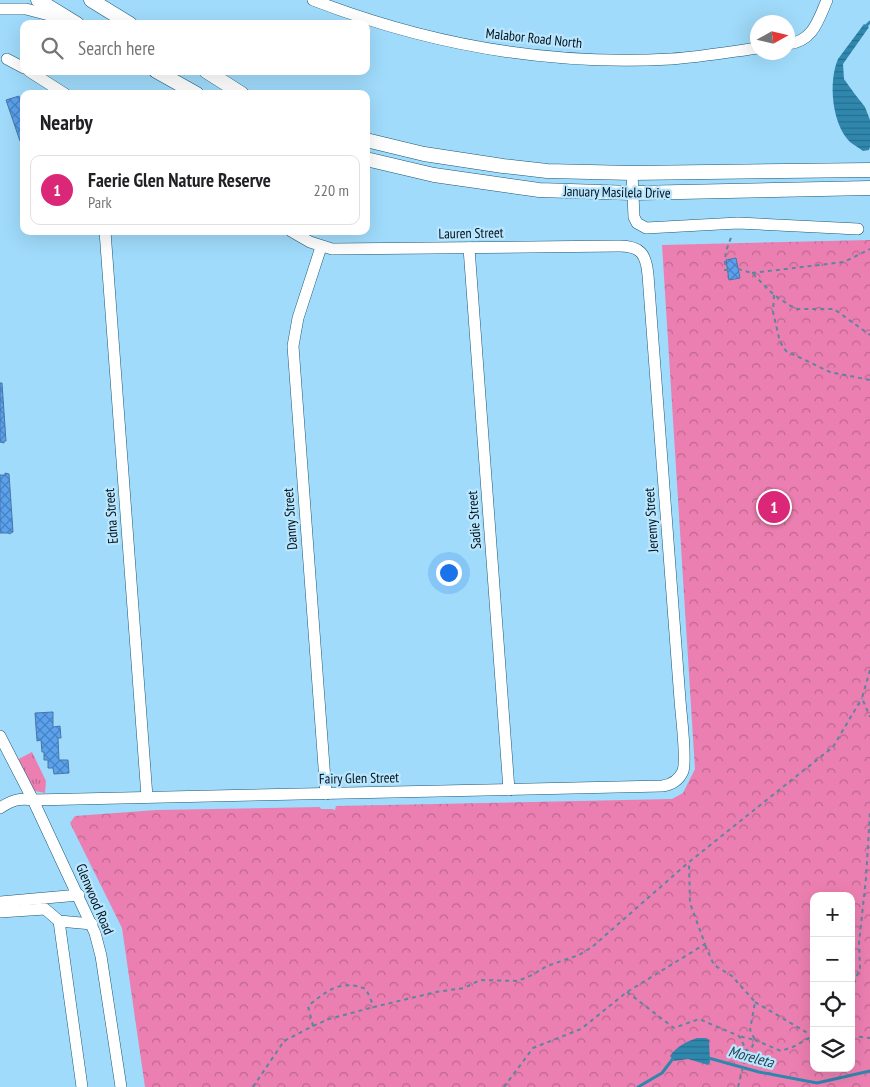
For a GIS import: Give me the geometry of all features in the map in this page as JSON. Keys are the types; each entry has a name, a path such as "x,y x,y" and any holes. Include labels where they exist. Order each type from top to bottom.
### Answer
{"main road":[{"path":"38,0 72,20"},
{"path":"91,0 124,20"},
{"path":"163,75 191,90"},
{"path":"212,75 236,90"},
{"name":"January Masilela Drive","path":"370,141 424,154 503,166 566,172 870,170"},
{"name":"January Masilela Drive","path":"370,160 421,172 495,185 554,191 633,193 870,188"}],"street":[{"name":"Malabor Road North","path":"313,0 368,20"},
{"path":"795,42 808,36 819,19 827,0"},
{"path":"0,8 26,9 67,20"},
{"name":"Malabor Road North","path":"370,21 410,33 483,48 532,55 608,59 657,59 750,49"},
{"path":"7,59 20,66"},
{"path":"35,75 59,90"},
{"path":"632,173 634,217 637,223 646,228 738,224 858,229"},
{"name":"Edna Street","path":"105,235 147,798"},
{"name":"Lauren Street","path":"298,235 321,247 348,249 626,246 639,250 644,255 647,263"},
{"name":"Danny Street","path":"321,247 298,318 293,346 326,794"},
{"name":"Sadie Street","path":"469,248 509,790"},
{"name":"Jeremy Street","path":"647,263 684,753 682,774"},
{"name":"Glenwood Road","path":"0,736 33,800 92,924 101,956 121,1087"},
{"name":"Fairy Glen Street","path":"0,808 12,800 21,798 33,800 147,798 662,786 673,783 682,774"},
{"path":"0,902 79,895"},
{"path":"0,912 45,909 59,921 92,924"},
{"path":"59,921 82,1087"}],"path":[{"path":"728,270 725,270 724,260 738,224"},
{"path":"738,269 752,273 844,262 870,249"},
{"path":"752,273 774,294 797,309 834,309 870,335"},
{"path":"774,294 773,312 780,342 786,351 830,372 870,380"},
{"path":"253,1087 284,1041 329,1019 436,992 464,988 480,980 518,981 532,976 548,966 579,955 592,947 689,862 833,747 862,698 870,670"},
{"path":"862,698 870,717"},
{"path":"855,982 860,968 859,943 866,878 870,812"},
{"path":"689,862 690,903 714,965 732,976 755,1002 810,1033"},
{"path":"504,1087 533,1048 581,1029 628,992 705,944"},
{"path":"313,1026 308,1006 335,987 353,984 366,989 374,1007"},
{"path":"628,992 674,1028 699,1019 781,1051 795,1046 810,1037"},
{"path":"755,1002 750,1030 756,1040"},
{"path":"739,1036 747,1051"},
{"path":"855,1036 870,1038"},
{"path":"738,1087 737,1084 747,1051 756,1040"}],"green space":[{"path":"870,240 870,1087 145,1087 122,928 70,823 75,816 156,810 320,807 321,809 335,810 336,806 672,799 683,793 695,769 662,245"},
{"path":"32,752 46,781 45,793 35,791 13,762"}],"water":[{"path":"864,24 869,27 843,64 844,79 865,107 870,120 870,147 869,150 863,151 850,142 839,125 834,102 833,79 838,59"},
{"path":"697,1038 709,1040 710,1062 708,1065 688,1059 674,1061 670,1056 679,1047"}],"building":[{"path":"19,96 20,141 6,100"},
{"path":"736,258 740,278 729,280 726,260"},
{"path":"0,383 2,383 6,441 4,443 0,442"},
{"path":"5,473 9,474 13,532 9,534 0,533 0,475 5,475"},
{"path":"53,712 53,727 60,726 61,738 58,738 59,760 68,760 69,773 54,774 53,768 48,768 48,760 44,760 44,752 42,752 41,740 37,741 35,713"}],"waterway":[{"name":"Moreleta","path":"865,27 870,22"},
{"name":"Moreleta","path":"638,1087 662,1073 675,1056"},
{"name":"Moreleta","path":"705,1057 759,1072 817,1083 870,1071"}],"place":[{"name":"Faerie Glen Nature Reserve","path":"774,507"}]}
